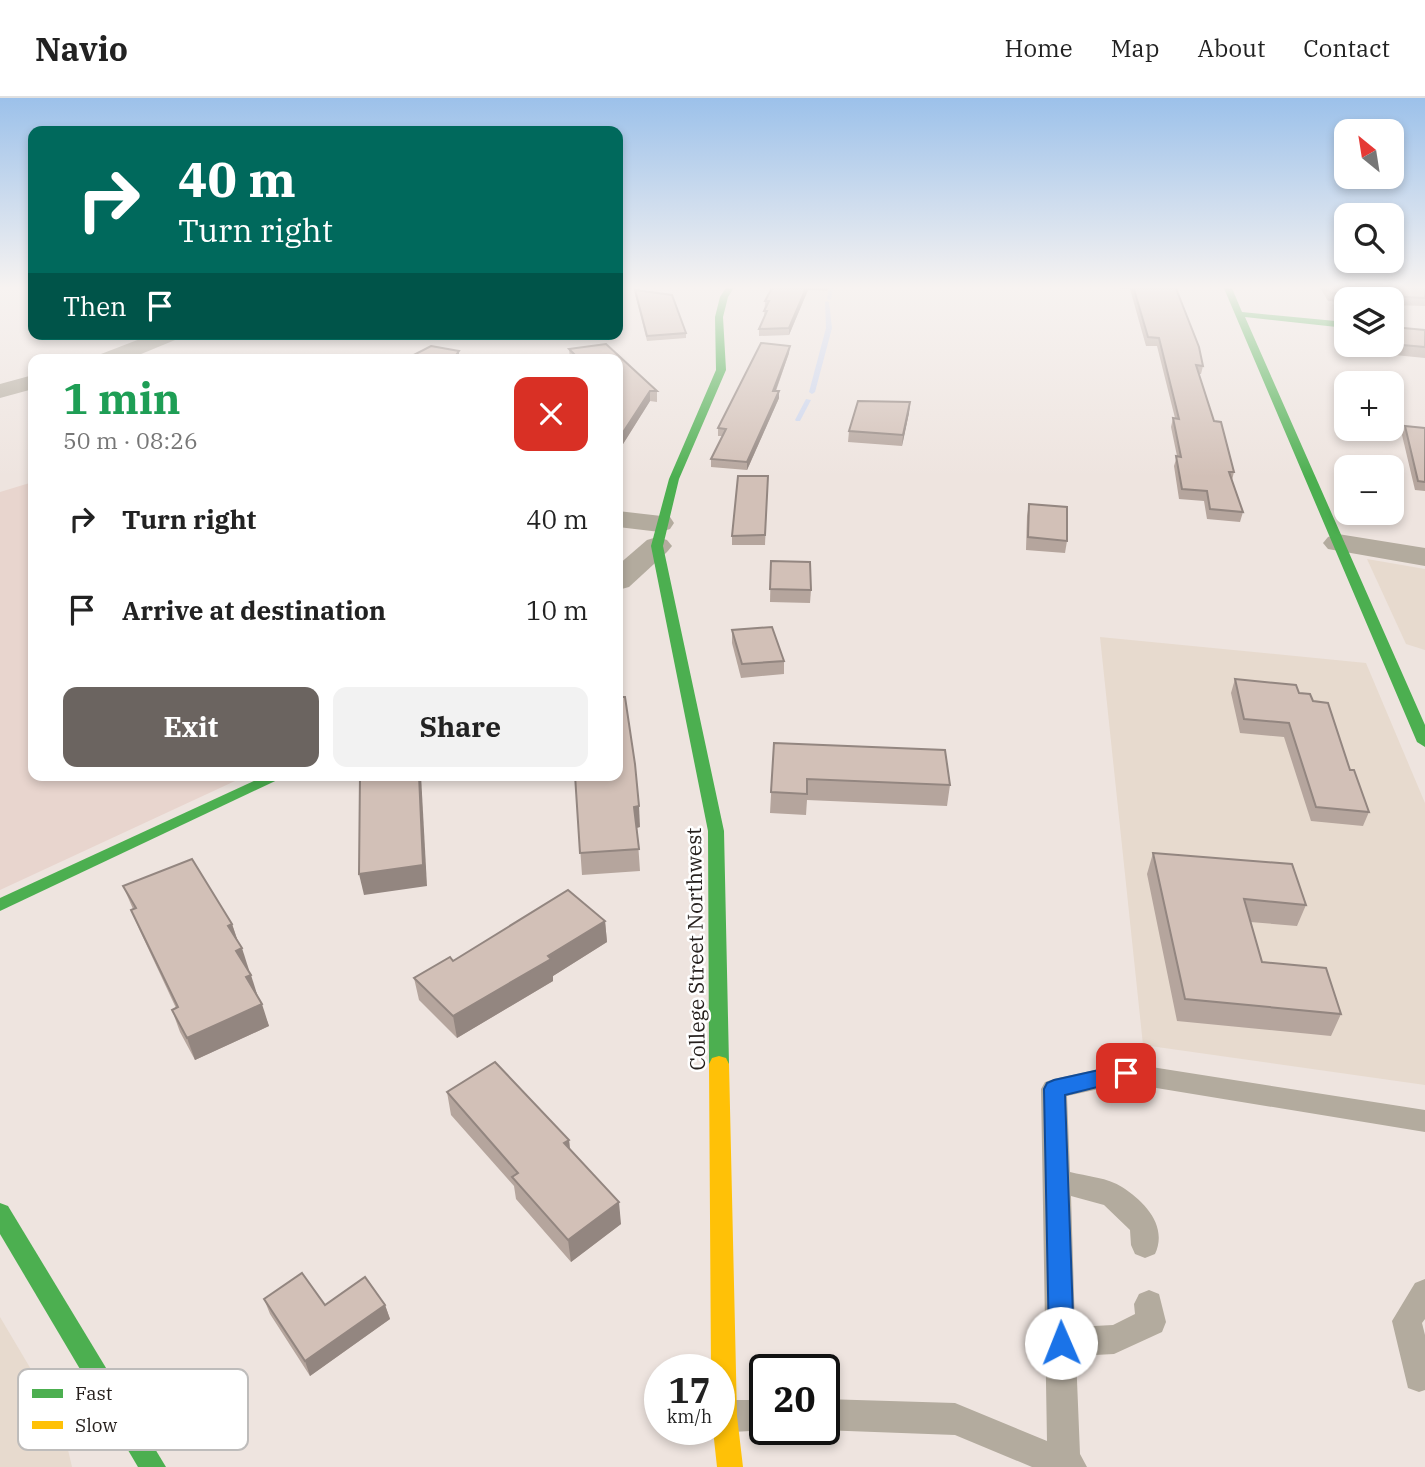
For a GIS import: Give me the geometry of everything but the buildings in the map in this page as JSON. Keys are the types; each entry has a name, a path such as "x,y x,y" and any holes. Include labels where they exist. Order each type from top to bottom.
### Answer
{"street":[{"name":"College Street Northwest","path":"723,1354 716,831 658,534 673,480 721,369 724,350"},
{"path":"1255,350 1425,742"},
{"path":"0,391 28,383"},
{"path":"623,521 658,534 623,575"},
{"path":"1338,543 1425,557"},
{"path":"0,905 267,781"},
{"path":"0,1213 94,1369"},
{"name":"College Street Northwest","path":"727,1445 730,1467"},
{"path":"143,1450 153,1467"}],"lane":[{"path":"840,1415 955,1419 1068,1465 1061,1343 1054,1089 1126,1073 1425,1121"},
{"path":"1057,1181 1112,1195 1144,1225 1146,1245"},
{"path":"1419,1377 1406,1321 1425,1293"},
{"path":"1061,1343 1114,1339 1151,1322 1149,1304"}],"shaded area":[{"path":"28,484 28,781 235,781 0,890 0,492"},
{"path":"1367,559 1425,569 1425,650 1406,644"},
{"path":"1100,637 1366,663 1425,803 1425,1085 1143,1045"},
{"path":"0,1317 31,1369 18,1369 18,1450 68,1450 72,1467 0,1467"}],"waterway":[{"path":"812,392 823,350"},
{"path":"798,420 808,400"}],"traffic: fast":[{"path":"719,1064 716,831 657,546 674,479 721,370 721,350"},
{"path":"1255,350 1425,742"},
{"path":"0,905 267,781"},
{"path":"0,1213 94,1369"},
{"path":"143,1450 153,1467"}],"traffic: slow":[{"path":"719,1064 724,1416 730,1467"}],"route":[{"path":"1061,1343 1054,1089 1126,1073"}]}
